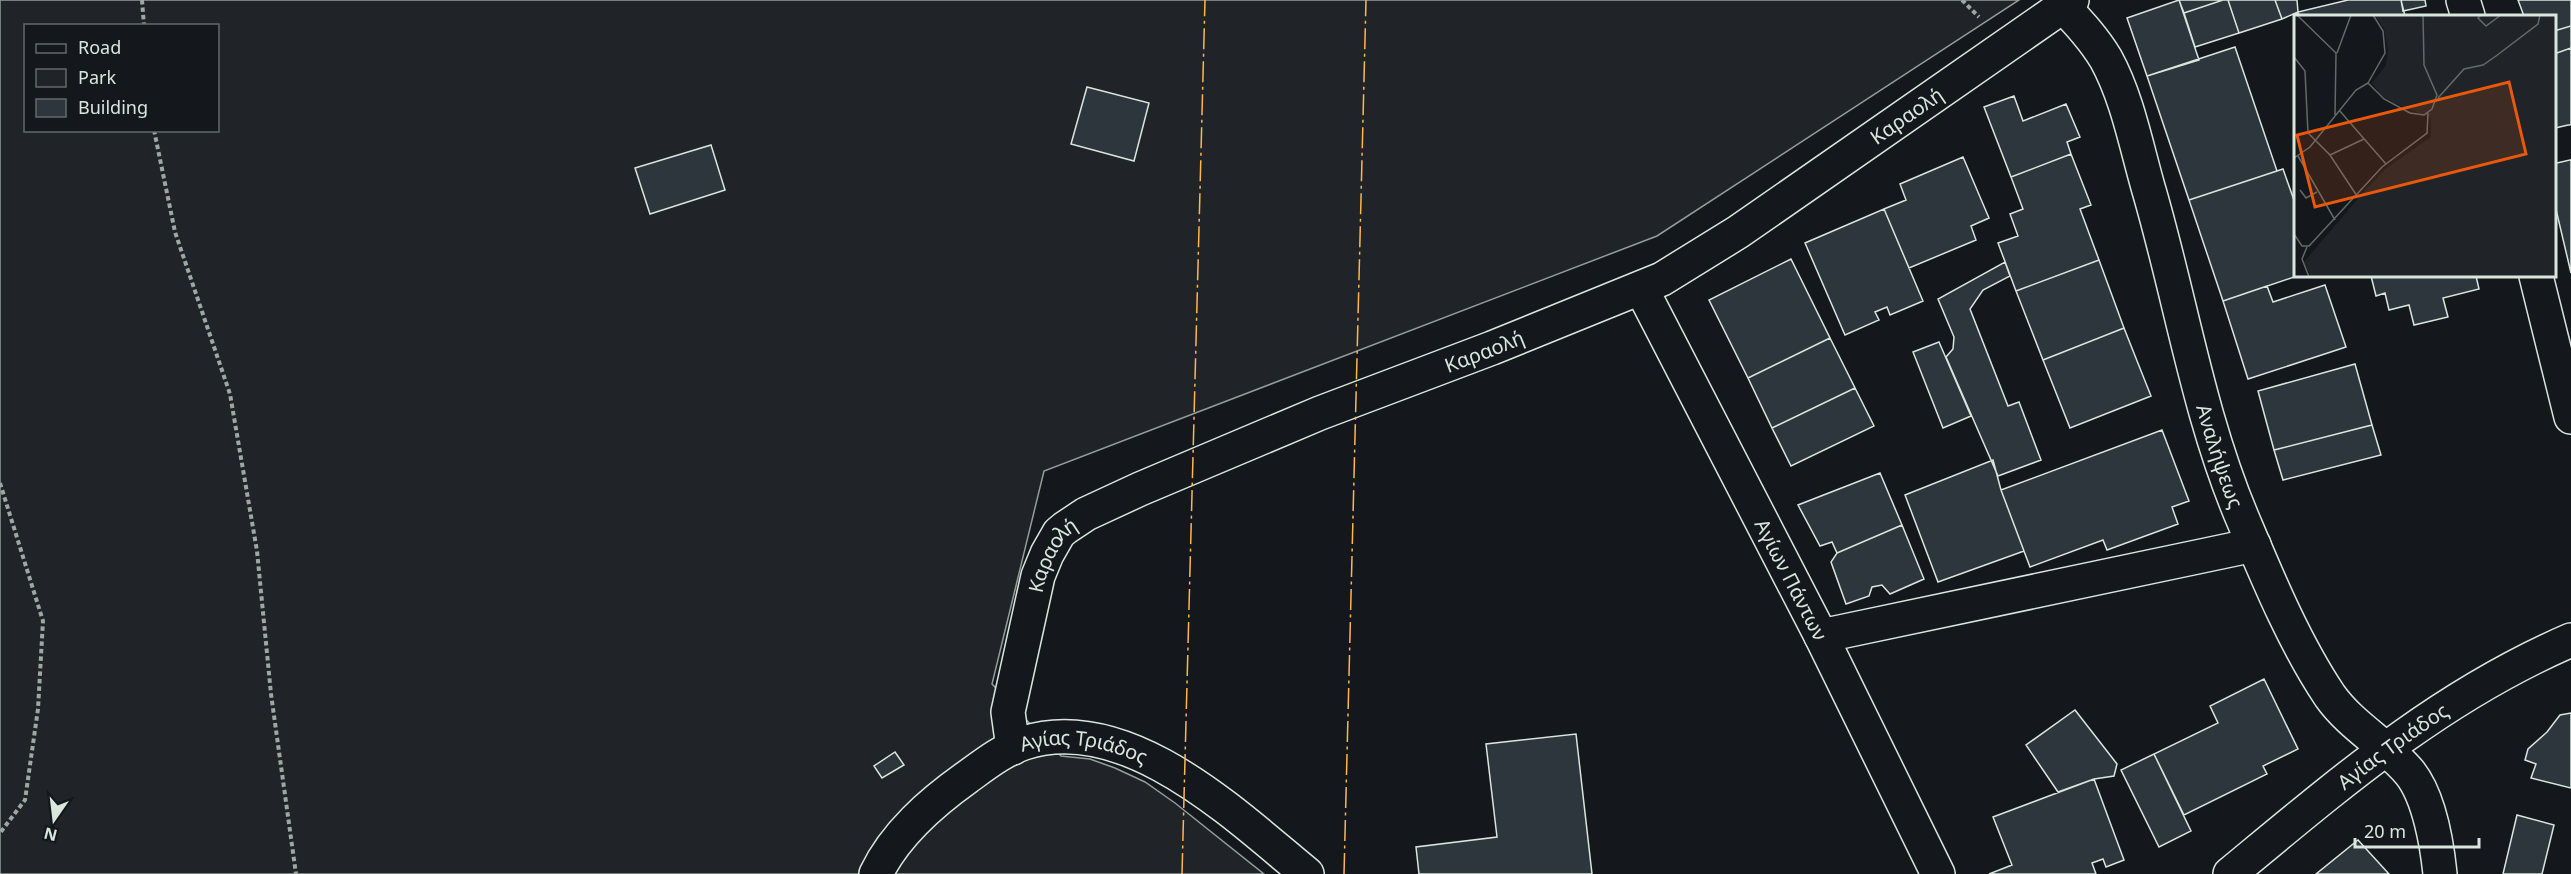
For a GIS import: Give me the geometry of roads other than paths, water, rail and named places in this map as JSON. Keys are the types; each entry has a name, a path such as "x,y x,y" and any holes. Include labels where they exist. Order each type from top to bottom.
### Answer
{"street":[{"path":"2463,0 2468,15"},
{"name":"Καραολή","path":"1013,748 1008,712 1030,610 1043,562 1059,533 1065,528 1086,514 1140,489 1310,417 1641,288 1685,266 1738,232 2067,3"},
{"name":"Αναλήψεως","path":"2067,3 2097,45 2117,84 2160,229 2204,411 2232,493 2254,546 2294,630 2329,694 2346,717 2408,771 2418,786 2430,818 2440,874"},
{"path":"2556,146 2571,142"},
{"path":"2536,278 2571,417"},
{"name":"Αγίων Πάντων","path":"1641,288 1821,636 1938,874"},
{"path":"1821,636 2254,546"},
{"name":"Αγίας Τριάδος","path":"2230,874 2385,749 2455,700 2530,658 2571,640"},
{"name":"Αγίας Τριάδος","path":"876,874 894,845 913,822 955,785 1013,748 1024,743 1061,736 1122,746 1174,773 1214,800 1307,874"}]}
